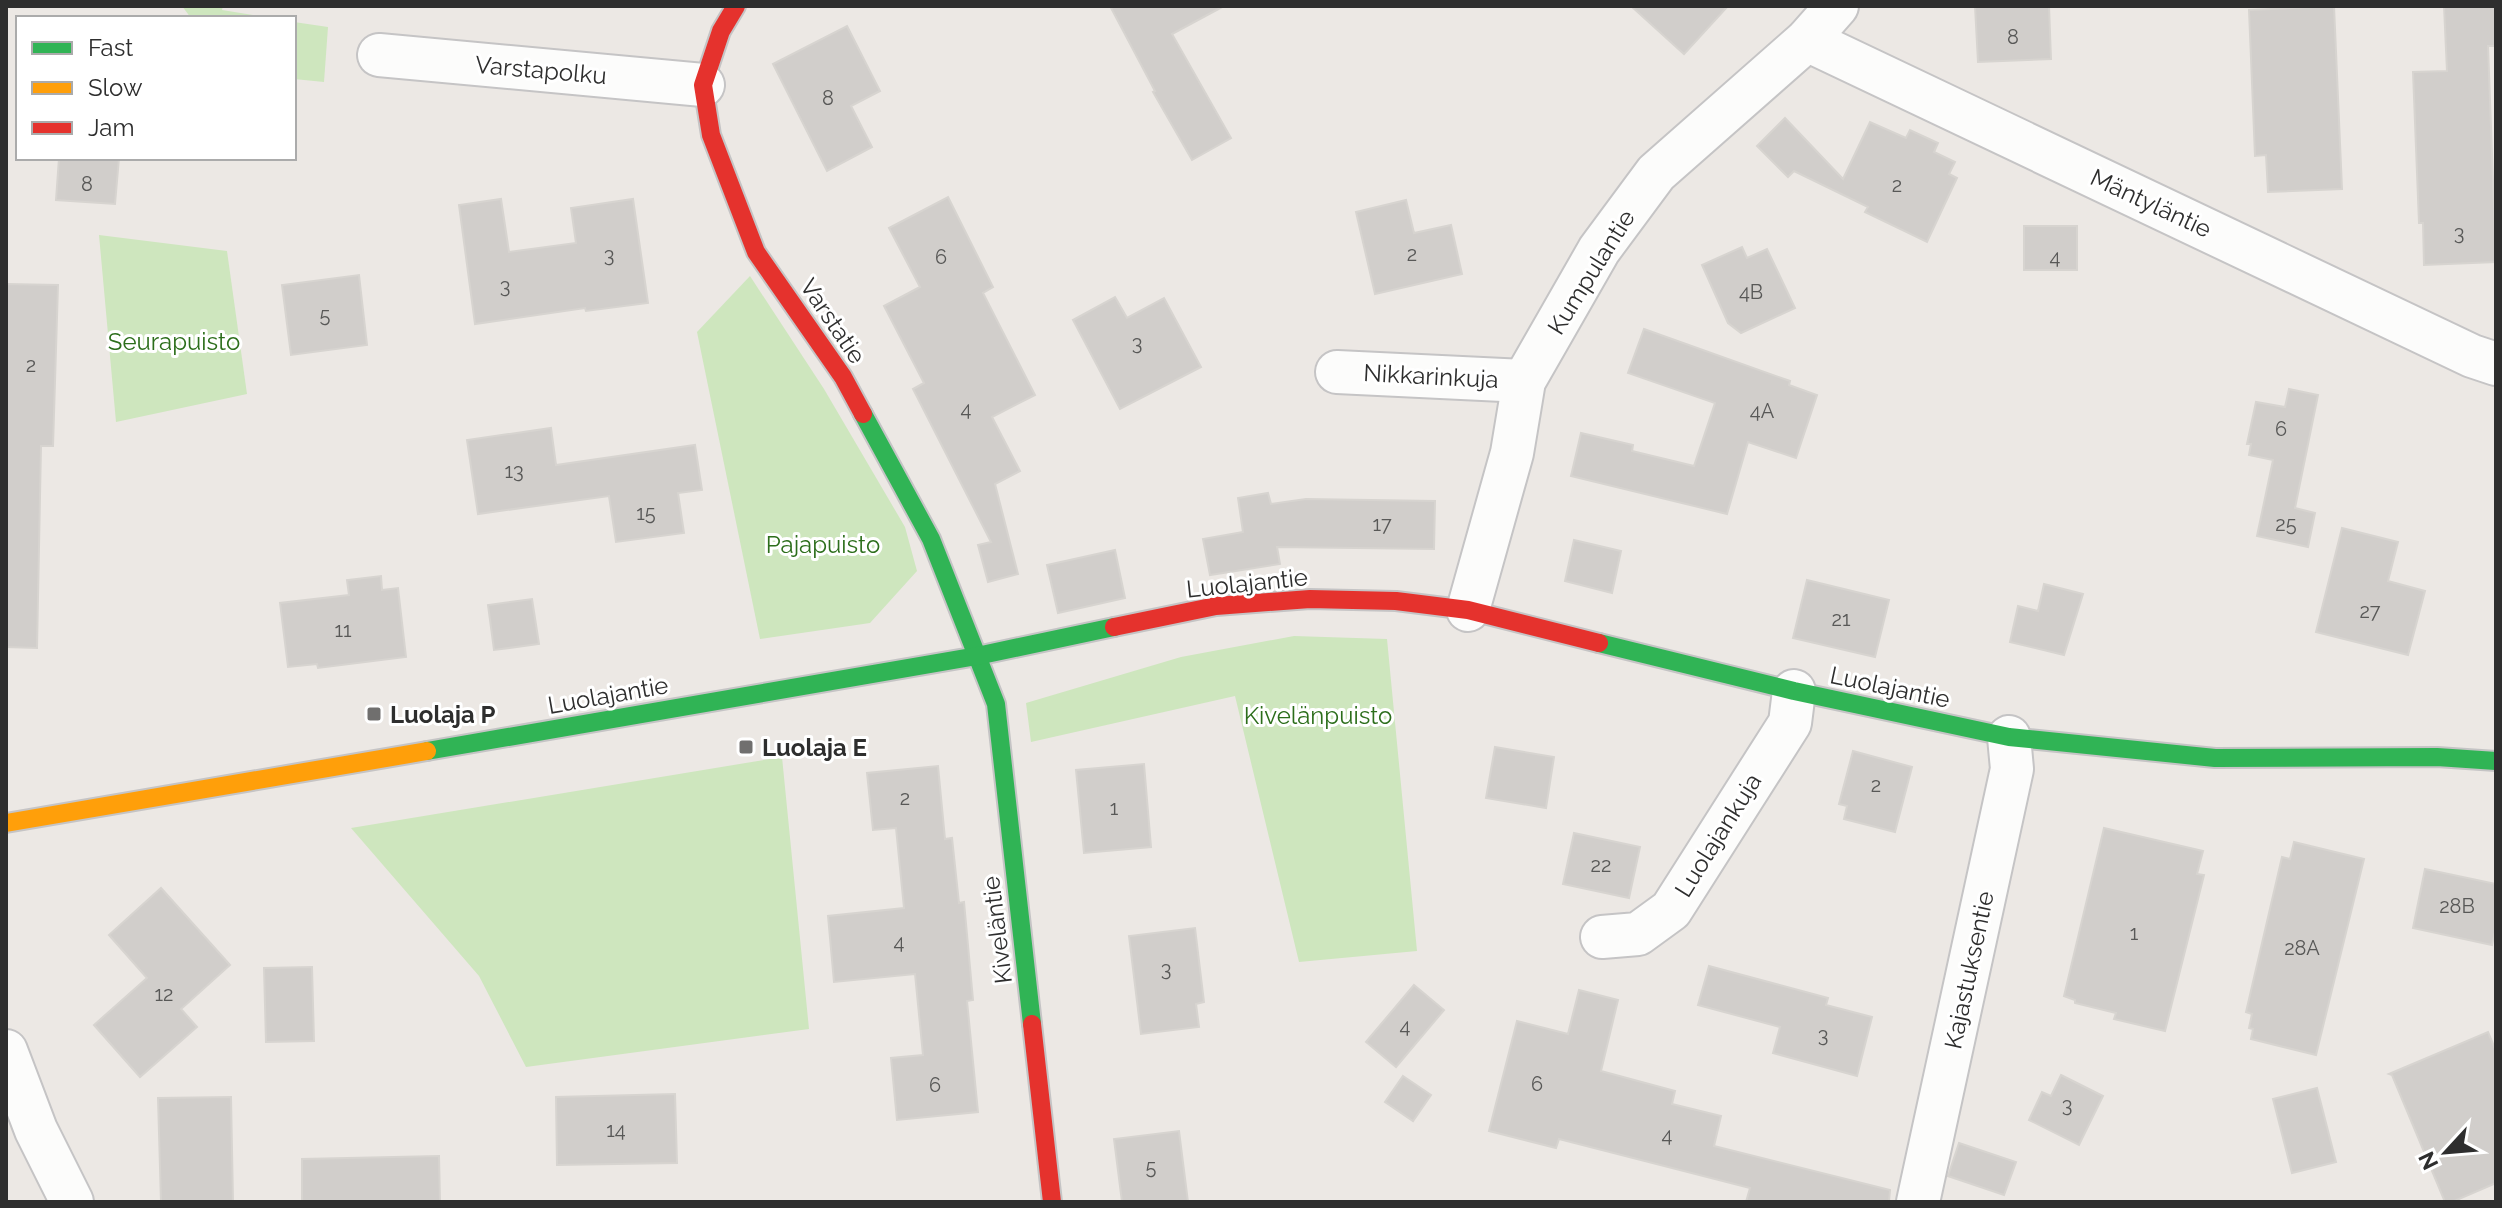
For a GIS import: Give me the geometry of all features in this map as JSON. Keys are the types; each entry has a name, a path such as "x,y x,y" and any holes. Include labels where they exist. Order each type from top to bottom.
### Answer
{"main road":[{"name":"Varstatie","path":"736,6 721,31 703,85 711,135 756,252 843,377 931,539 977,656"},
{"name":"Luolajantie","path":"6,823 977,656 1216,606 1325,599 1396,601 1468,610 1794,691 2009,737 2215,758 2437,757 2496,761"},
{"name":"Kiveläntie","path":"977,656 996,704 1052,1202"}],"street":[{"name":"Kumpulantie","path":"1468,610 1512,453 1524,381 1599,250 1656,173 1807,40 1837,6"},
{"name":"Mäntyläntie","path":"1807,40 2472,356 2496,364"},
{"name":"Varstapolku","path":"379,55 703,85"},
{"name":"Nikkarinkuja","path":"1337,372 1524,381"},
{"name":"Luolajankuja","path":"1602,937 1638,934 1671,910 1790,723 1794,691"},
{"name":"Kajastuksentie","path":"1918,1202 2012,769 2009,737"},
{"path":"6,1051 36,1130 72,1202"}],"green space":[{"path":"182,6 223,6 222,10 260,16 190,16"},
{"path":"296,22 328,27 324,82 296,79"},
{"name":"Seurapuisto","path":"99,235 227,251 247,394 116,422"},
{"name":"Pajapuisto","path":"750,276 824,389 905,527 917,571 870,623 760,639 697,332"},
{"name":"Kivelänpuisto","path":"1294,636 1387,639 1417,951 1299,962 1235,696 1031,742 1026,703 1181,657"},
{"path":"782,757 809,1029 526,1067 479,976 351,828"}],"building":[{"path":"1110,6 1224,6 1172,34 1231,138 1192,160 1153,92"},
{"path":"1631,6 1728,6 1684,54"},
{"path":"1975,6 2049,6 2051,59 1978,62"},
{"path":"2334,6 2342,189 2268,192 2266,155 2255,156 2249,10"},
{"path":"2444,6 2496,6 2496,46 2488,46 2496,262 2424,265 2423,223 2419,223 2413,72 2447,71"},
{"path":"847,26 880,91 851,106 872,147 827,171 773,64"},
{"path":"1785,118 1843,179 1870,122 1906,138 1910,130 1938,143 1934,152 1955,162 1949,174 1957,178 1927,242 1865,212 1868,207 1794,171 1788,177 1757,146"},
{"path":"59,160 119,160 115,204 56,200"},
{"path":"948,197 993,287 983,293 1035,395 992,417 1020,471 995,484 1018,574 988,582 978,545 991,542 913,389 924,383 884,306 920,287 889,228"},
{"path":"501,199 509,252 576,243 571,208 633,199 648,303 586,311 585,308 475,324 459,205"},
{"path":"1406,200 1414,233 1451,225 1462,274 1375,294 1356,212"},
{"path":"2024,226 2077,226 2077,270 2024,270"},
{"path":"1742,247 1747,258 1767,249 1795,308 1741,333 1728,323 1702,265"},
{"path":"359,275 367,345 291,355 282,285"},
{"path":"6,284 58,285 53,446 41,446 37,648 6,647"},
{"path":"1115,297 1127,318 1164,298 1201,367 1120,409 1073,320"},
{"path":"1644,329 1790,381 1789,385 1817,395 1796,458 1748,442 1727,514 1571,476 1581,433 1633,445 1632,451 1694,466 1715,403 1628,373"},
{"path":"2289,389 2318,395 2295,508 2315,513 2308,547 2257,536 2273,460 2249,455 2251,444 2247,444 2256,402 2285,407"},
{"path":"551,428 556,465 695,445 702,490 678,493 684,533 616,542 609,496 478,514 467,440"},
{"path":"1268,493 1271,504 1306,499 1435,501 1434,549 1277,547 1280,564 1210,575 1203,539 1243,532 1238,498"},
{"path":"2342,528 2398,542 2388,581 2425,591 2408,655 2316,632"},
{"path":"1574,540 1621,551 1612,593 1565,581"},
{"path":"1115,550 1125,598 1058,613 1047,565"},
{"path":"381,576 382,590 398,588 406,657 318,668 317,664 288,667 280,603 349,595 347,580"},
{"path":"1807,580 1889,600 1875,657 1793,638"},
{"path":"2044,584 2083,594 2064,655 2010,642 2018,606 2038,611"},
{"path":"532,599 539,644 494,650 488,605"},
{"path":"1495,747 1554,757 1546,808 1486,798"},
{"path":"1853,751 1912,767 1895,832 1844,819 1847,806 1839,804"},
{"path":"1144,764 1151,847 1084,853 1076,770"},
{"path":"938,766 945,839 952,838 959,903 964,902 973,1000 967,1001 978,1112 897,1120 891,1058 923,1055 915,974 834,982 828,916 904,908 896,828 873,830 867,773"},
{"path":"2104,828 2203,851 2197,874 2204,875 2165,1031 2114,1019 2116,1013 2075,1003 2075,1000 2064,996"},
{"path":"1574,833 1640,847 1629,898 1563,884"},
{"path":"2294,842 2364,859 2316,1055 2251,1039 2253,1029 2249,1028 2252,1014 2246,1012 2282,857 2290,859"},
{"path":"2425,869 2496,884 2496,928 2492,945 2413,928"},
{"path":"161,888 230,965 181,1009 197,1027 140,1077 94,1025 147,978 109,935"},
{"path":"1195,928 1204,1002 1196,1004 1199,1027 1141,1034 1129,936"},
{"path":"1709,966 1828,998 1826,1005 1872,1017 1857,1076 1773,1053 1780,1027 1698,1005"},
{"path":"312,967 314,1041 266,1042 264,968"},
{"path":"1414,985 1444,1010 1396,1067 1366,1042"},
{"path":"1579,990 1618,1000 1601,1071 1675,1091 1672,1104 1721,1116 1714,1146 1890,1190 1889,1202 1746,1202 1750,1188 1559,1139 1556,1148 1489,1131 1517,1021 1568,1034"},
{"path":"2488,1032 2496,1051 2496,1183 2452,1202 2445,1202 2389,1074"},
{"path":"2061,1075 2103,1096 2079,1145 2029,1120 2042,1092 2051,1096"},
{"path":"1403,1076 1431,1095 1413,1121 1385,1102"},
{"path":"2317,1088 2336,1162 2292,1173 2273,1099"},
{"path":"675,1094 677,1163 557,1165 556,1097"},
{"path":"231,1097 233,1202 161,1202 158,1098"},
{"path":"1179,1131 1188,1202 1122,1202 1114,1139"},
{"path":"1959,1143 2016,1162 2004,1195 1948,1176"},
{"path":"439,1156 440,1202 302,1202 302,1159"}],"traffic: fast":[{"path":"863,414 931,539 996,704 1032,1024"},
{"path":"427,751 977,656 1114,627"},
{"path":"1599,643 1794,691 2009,737 2215,758 2437,757 2496,761"}],"traffic: slow":[{"path":"6,823 427,751"}],"traffic: jam":[{"path":"736,6 721,31 703,85 711,135 756,252 843,377 863,414"},
{"path":"1114,627 1216,606 1310,599 1396,601 1468,610 1599,643"},
{"path":"1032,1024 1052,1202"}],"place":[{"name":"Luolaja P","path":"374,714"},
{"name":"Luolaja E","path":"746,747"}]}
